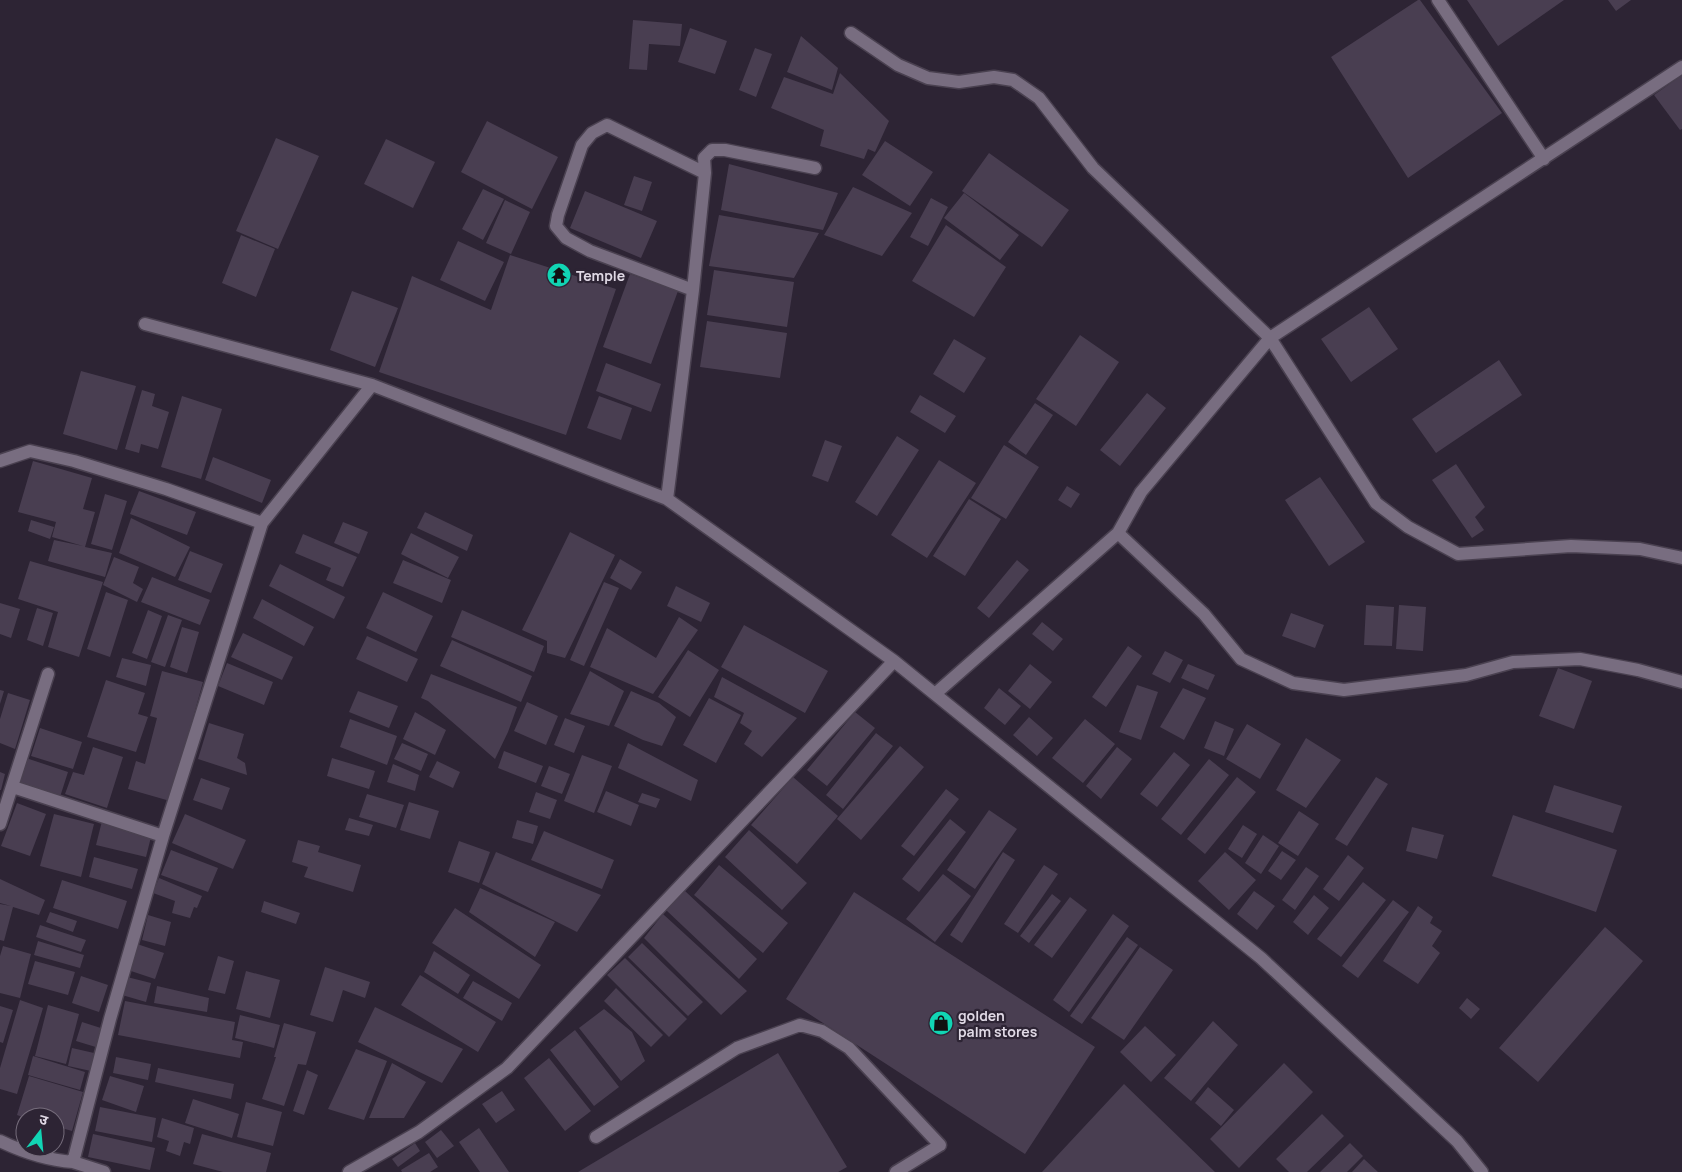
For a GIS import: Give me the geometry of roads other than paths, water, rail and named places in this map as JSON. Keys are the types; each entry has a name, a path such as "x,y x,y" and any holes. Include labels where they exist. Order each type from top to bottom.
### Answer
{"street":[{"path":"1438,0 1544,159"},
{"path":"851,33 898,65 928,78 958,82 994,77 1013,80 1039,98 1093,168 1270,338 1376,503 1408,527 1458,554 1571,546 1640,549 1682,558"},
{"path":"935,694 1118,533 1142,492 1270,338 1682,67"},
{"path":"693,290 590,251 566,238 556,226 582,145 592,132 607,125 705,173"},
{"path":"667,499 693,290 705,173 704,158 712,150 725,150 815,168"},
{"path":"145,324 372,385 667,499 894,661 1261,958 1457,1141 1482,1172"},
{"path":"73,1162 110,1018 163,836 262,523 372,385"},
{"path":"0,461 30,451 74,461 166,489 262,523"},
{"path":"1118,533 1204,614 1241,658 1293,682 1344,690 1466,675 1513,662 1580,659 1638,670 1682,682"},
{"path":"349,1172 419,1132 507,1068 894,661"},
{"path":"0,824 48,674"},
{"path":"13,787 163,836"},
{"path":"596,1137 737,1048 800,1025 822,1031 850,1048 940,1145 896,1172"},
{"path":"0,1141 19,1150 55,1160 73,1162 104,1172"}],"place":[{"name":"Temple","path":"559,275"},
{"name":"golden palm stores","path":"941,1023"}]}
